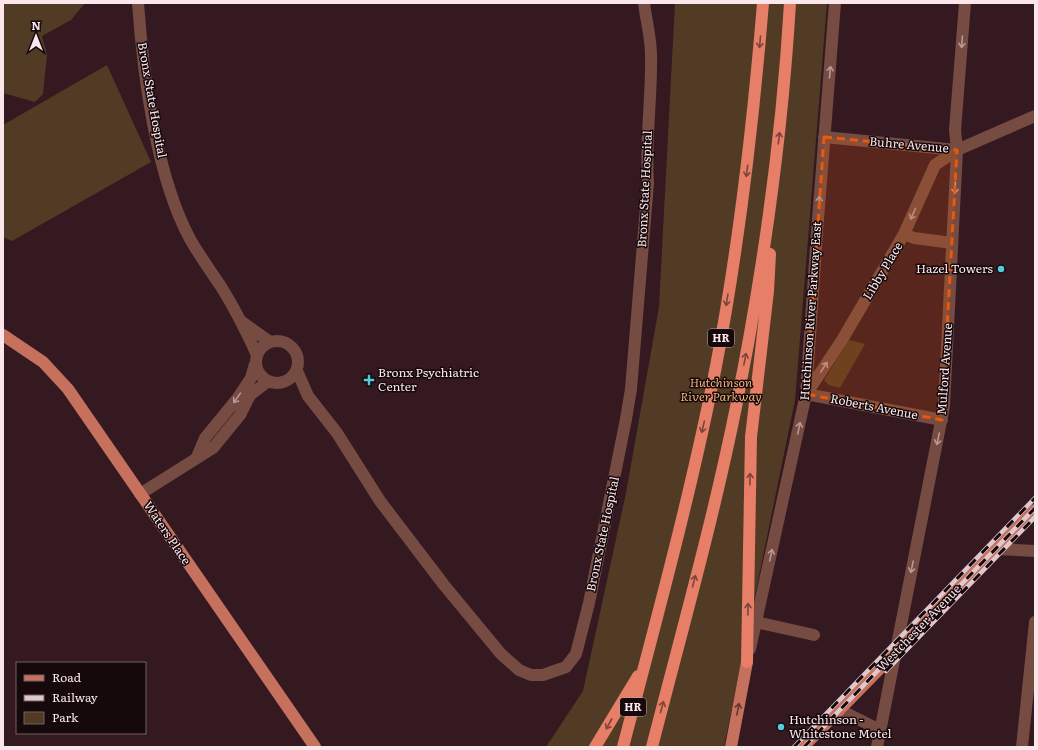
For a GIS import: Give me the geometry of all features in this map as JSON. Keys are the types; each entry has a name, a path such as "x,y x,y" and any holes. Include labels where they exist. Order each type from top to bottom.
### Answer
{"highway":[{"name":"HR","path":"623,747 690,484 722,329 737,242 750,141 763,3"},
{"name":"HR","path":"652,747 710,520 736,408 760,275 772,190 785,79 790,3"},
{"path":"747,662 751,437 768,291 772,190"},
{"path":"595,747 644,667"}],"main road":[{"name":"Waters Place","path":"3,335 43,362 55,374 79,404 315,747"},
{"name":"Westchester Avenue","path":"803,747 1035,510"},
{"path":"730,747 747,662"}],"street":[{"name":"Bronx State Hospital","path":"138,3 147,83 153,117 161,156 175,205 190,239 242,322 256,359"},
{"name":"Bronx State Hospital","path":"297,371 308,396 337,433 380,501 444,585 501,654 518,670 531,674 543,675 566,667 576,654 588,603 621,448 631,389 648,183 646,155 649,120 651,53 644,3"},
{"name":"Hutchinson River Parkway East","path":"747,662 806,394 835,3"},
{"name":"Mulford Avenue","path":"877,747 894,654 942,420 957,150 956,130 965,3"},
{"name":"Buhre Avenue","path":"824,137 957,150 1035,116"},
{"name":"Libby Place","path":"806,394 842,340 904,234 935,165 957,150"},
{"path":"904,234 914,238 952,243"},
{"name":"Bronx State Hospital","path":"242,322 270,342"},
{"path":"197,457 205,438 237,399 251,378 256,359 262,347 270,342 283,341 294,348 299,359 297,371 290,381 282,383 267,382 259,375 256,359"},
{"path":"140,494 213,448 240,415 250,395 267,382"},
{"name":"Bronx State Hospital","path":"282,383 308,396"},
{"name":"Roberts Avenue","path":"806,394 942,420"},
{"path":"996,549 1035,551"},
{"path":"756,622 814,635"},
{"path":"1022,747 1035,622"},
{"path":"840,710 880,730"}],"highlighted area":[{"path":"824,137 957,150 944,406 942,420 806,394"}],"green space":[{"path":"3,3 85,3 71,20 42,36 47,55 43,94 35,102 3,93"},
{"name":"Hutchinson River Parkway","path":"675,3 827,3 795,400 724,747 546,747 583,691 626,493 659,307"},
{"path":"107,65 151,162 12,241 3,237 3,125"},
{"path":"849,340 865,344 840,388 829,385 824,380"}],"railway":[{"path":"794,747 1035,498"},
{"path":"804,747 1035,508"},
{"path":"886,671 1035,517"}],"place":[{"name":"Hazel Towers","path":"1001,269"},
{"name":"Bronx Psychiatric Center","path":"369,380"},
{"name":"Hutchinson - Whitestone Motel","path":"781,727"}]}
